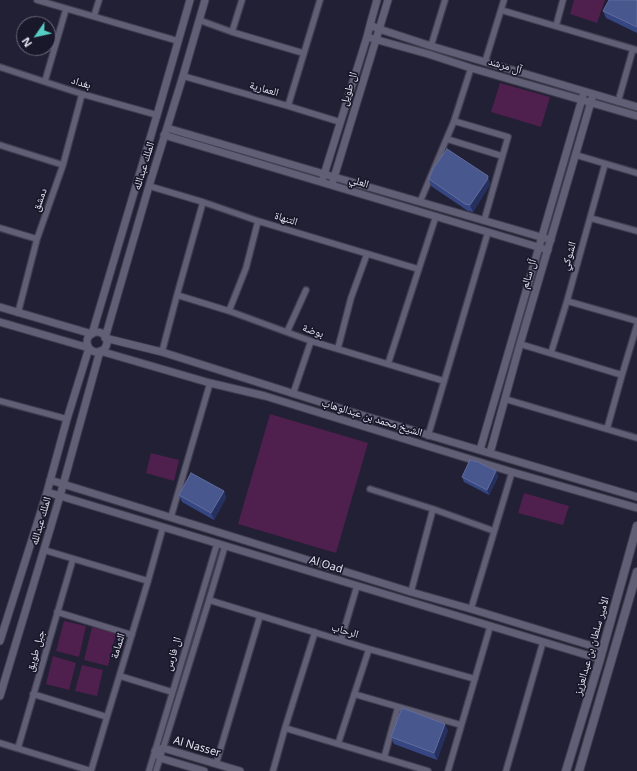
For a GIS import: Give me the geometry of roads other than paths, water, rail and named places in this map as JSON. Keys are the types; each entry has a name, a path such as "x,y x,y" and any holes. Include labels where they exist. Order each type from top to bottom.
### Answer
{"main road":[{"name":"الأمير سلطان بن عبدالعزيز","path":"566,771 600,659 637,526"},
{"path":"579,771 637,572"}],"street":[{"path":"37,0 178,41"},
{"path":"94,16 99,0"},
{"name":"الملك عبدالله","path":"92,334 190,0"},
{"name":"الملك عبدالله","path":"105,338 205,0"},
{"path":"232,32 242,0"},
{"path":"288,106 320,0"},
{"name":"ال طويل","path":"322,182 377,0"},
{"name":"ال طويل","path":"332,185 388,0"},
{"path":"432,46 445,0"},
{"path":"485,62 504,0"},
{"path":"556,26 563,0"},
{"path":"45,81 66,9"},
{"path":"501,10 635,50 618,102"},
{"path":"199,20 232,32 303,53"},
{"name":"آل مرشد","path":"370,25 485,62 583,96"},
{"name":"آل مرشد","path":"367,37 471,68 583,96 637,107"},
{"name":"بغداد","path":"0,67 82,94 157,115"},
{"path":"420,202 454,121 471,68"},
{"name":"العمارية","path":"183,76 340,122"},
{"name":"دمشق","path":"18,313 38,239 63,165 82,94"},
{"name":"آل سالم","path":"480,450 583,96"},
{"name":"آل مرشد","path":"592,98 637,116"},
{"name":"آل سالم","path":"490,453 520,344 592,98"},
{"path":"454,121 508,136 484,221"},
{"name":"العلي","path":"167,128 551,240"},
{"name":"العلي","path":"164,135 548,250"},
{"path":"447,139 502,156"},
{"path":"0,145 63,165"},
{"path":"576,155 637,173"},
{"name":"الشوكي","path":"551,353 567,301 604,164"},
{"name":"التنهاة","path":"149,186 203,202 258,221 418,269"},
{"path":"162,352 203,202"},
{"path":"388,364 436,216"},
{"path":"590,218 637,231"},
{"path":"229,311 246,268 258,221"},
{"path":"0,228 38,239"},
{"path":"428,436 488,232"},
{"path":"338,348 351,298 367,254"},
{"path":"287,332 306,290"},
{"name":"بوضة","path":"177,295 229,311 311,341 444,381"},
{"path":"567,301 637,321"},
{"path":"0,307 92,334 101,334 105,338 106,344 100,351 94,351 89,348 0,322"},
{"path":"607,430 637,324"},
{"path":"89,348 87,342 92,334"},
{"name":"الشيخ محمد بن عبدالوهاب","path":"105,338 162,352 428,436 637,497"},
{"path":"293,394 311,341"},
{"path":"520,344 622,375"},
{"name":"الملك عبدالله","path":"0,640 47,492 66,419 89,348"},
{"name":"الملك عبدالله","path":"0,696 60,496 100,351"},
{"name":"الشيخ محمد بن عبدالوهاب","path":"100,351 210,383 265,396 374,431 637,508"},
{"path":"171,517 210,383"},
{"path":"505,399 637,438"},
{"path":"0,401 66,419"},
{"path":"374,431 377,420"},
{"path":"471,609 512,472"},
{"name":"Al Oad","path":"50,480 411,592 602,649"},
{"path":"370,489 433,509 494,531"},
{"name":"Al Oad","path":"47,492 600,659"},
{"path":"411,592 433,509"},
{"name":"الثمامة","path":"91,771 164,527"},
{"name":"ال فارس","path":"156,771 209,600 221,545"},
{"name":"ال فارس","path":"149,771 172,692 221,545"},
{"path":"44,550 148,581"},
{"name":"جبل طويق","path":"18,748 73,559"},
{"path":"341,640 357,586"},
{"name":"الرحاب","path":"209,600 369,649 475,678"},
{"path":"57,612 132,635"},
{"path":"216,764 260,616"},
{"path":"448,771 490,627"},
{"path":"273,771 315,632"},
{"path":"506,771 543,642"},
{"path":"338,744 369,649"},
{"path":"120,676 172,692"},
{"path":"34,694 107,717"},
{"path":"354,694 461,725"},
{"path":"384,758 398,707"},
{"path":"285,728 384,758 418,770 428,771"},
{"path":"0,743 91,771"},
{"name":"Al Nasser","path":"204,771 160,758 155,751 163,748 240,771"}]}
